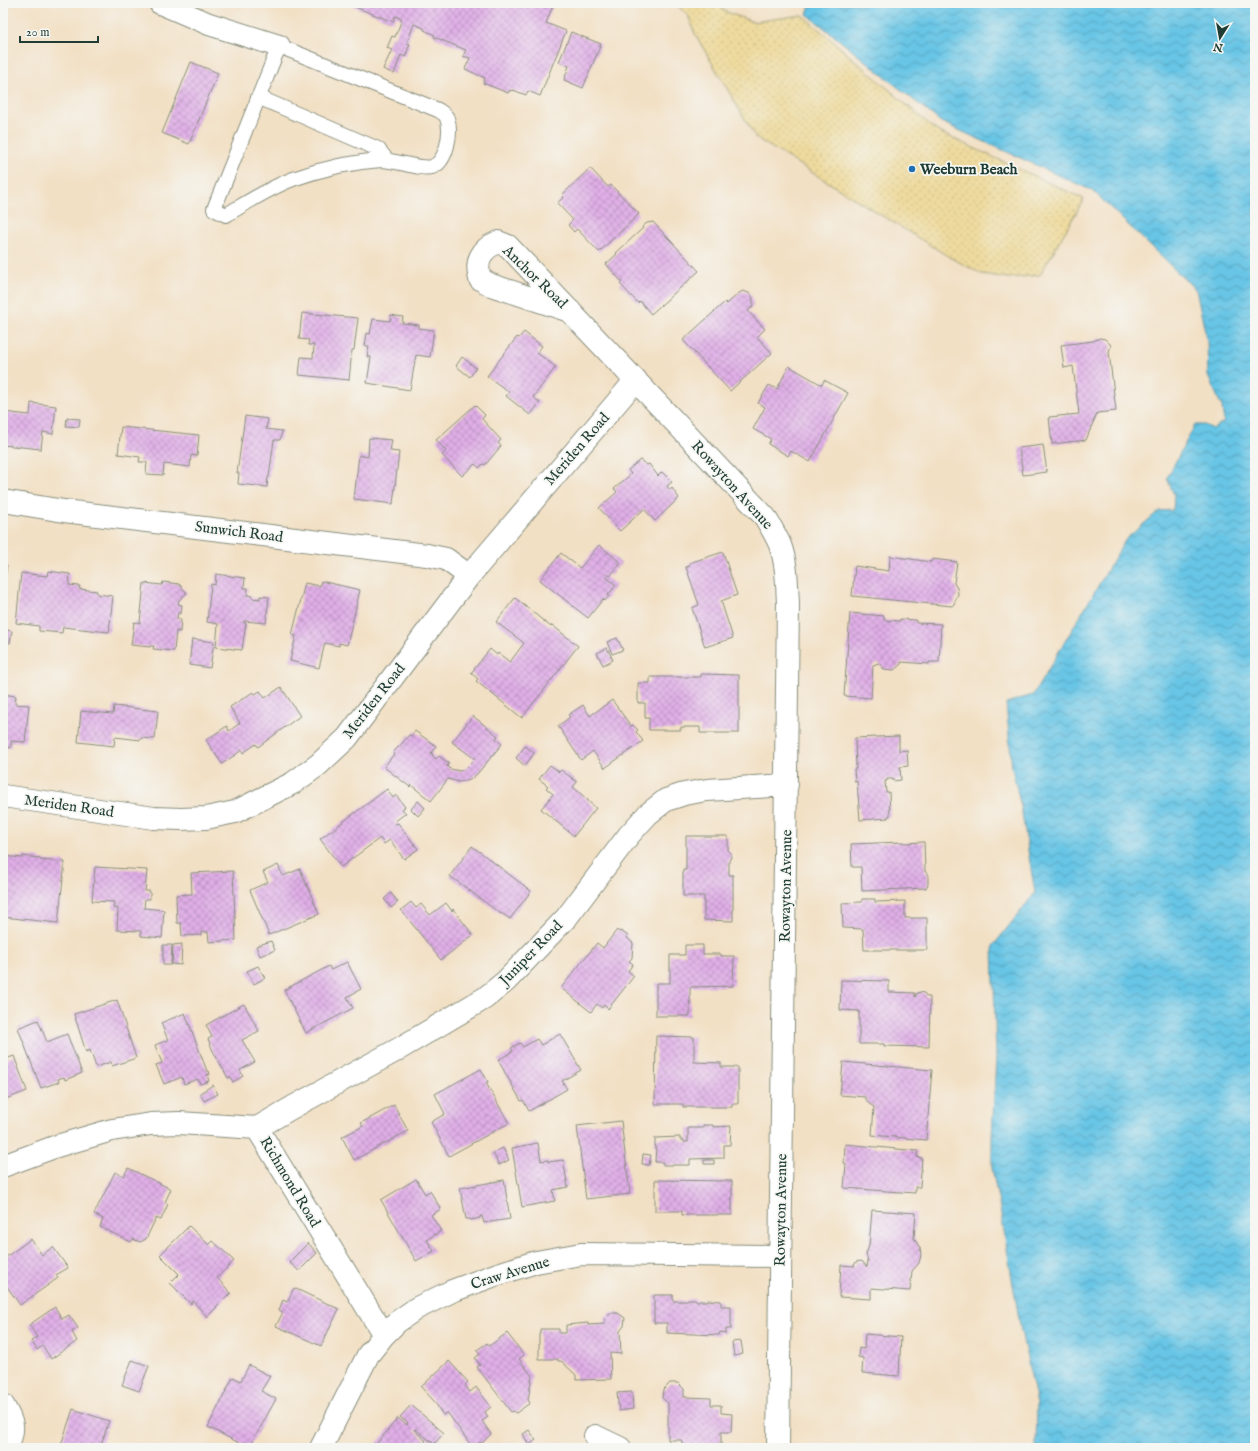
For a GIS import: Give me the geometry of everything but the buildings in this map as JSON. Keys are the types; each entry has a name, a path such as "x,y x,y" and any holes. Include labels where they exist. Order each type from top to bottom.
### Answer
{"street":[{"path":"160,3 209,24 279,46"},
{"name":"Anchor Road","path":"570,311 636,380"},
{"name":"Meriden Road","path":"3,796 154,818 206,818 235,812 266,798 293,783 318,765 347,738 469,576 636,380"},
{"name":"Rowayton Avenue","path":"636,380 764,517 775,534 780,546 786,575 788,604 787,785 778,1448"},
{"name":"Sunwich Road","path":"3,501 72,512 427,555 446,560 469,576"},
{"name":"Juniper Road","path":"257,1128 397,1050 485,998 506,980 567,917 628,835 648,814 666,800 684,794 706,790 787,785"},
{"name":"Richmond Road","path":"3,1166 57,1146 112,1130 152,1124 179,1123 257,1128 384,1335"},
{"name":"Craw Avenue","path":"321,1448 368,1355 384,1335 397,1322 412,1311 452,1291 536,1262 581,1254 780,1256"},
{"path":"3,1405 12,1420 12,1434 7,1448"},
{"path":"595,1436 620,1448"}],"lane":[{"path":"279,46 438,110 447,117 449,129 448,142 439,163 432,167 387,160 360,162 324,169 292,179 261,194 226,215 214,209 279,46"},
{"path":"258,97 378,149 387,160"}],"sand":[{"path":"628,3 664,3 640,8"},
{"name":"Weeburn Beach","path":"674,3 718,3 724,11 753,22 802,15 937,131 1084,199 1040,275 1008,278 982,274 951,258 756,138 695,34 688,15"}],"water":[{"path":"811,3 1255,3 1255,1448 1036,1448 1037,1403 1021,1331 992,1168 996,1057 993,946 1035,893 1021,807 1012,768 1006,703 1033,695 1126,539 1159,511 1173,510 1174,495 1167,478 1195,425 1205,425 1213,429 1224,422 1222,407 1208,376 1207,341 1196,290 1093,191 941,122 807,14"}],"place":[{"name":"Weeburn Beach","path":"912,169"}]}
